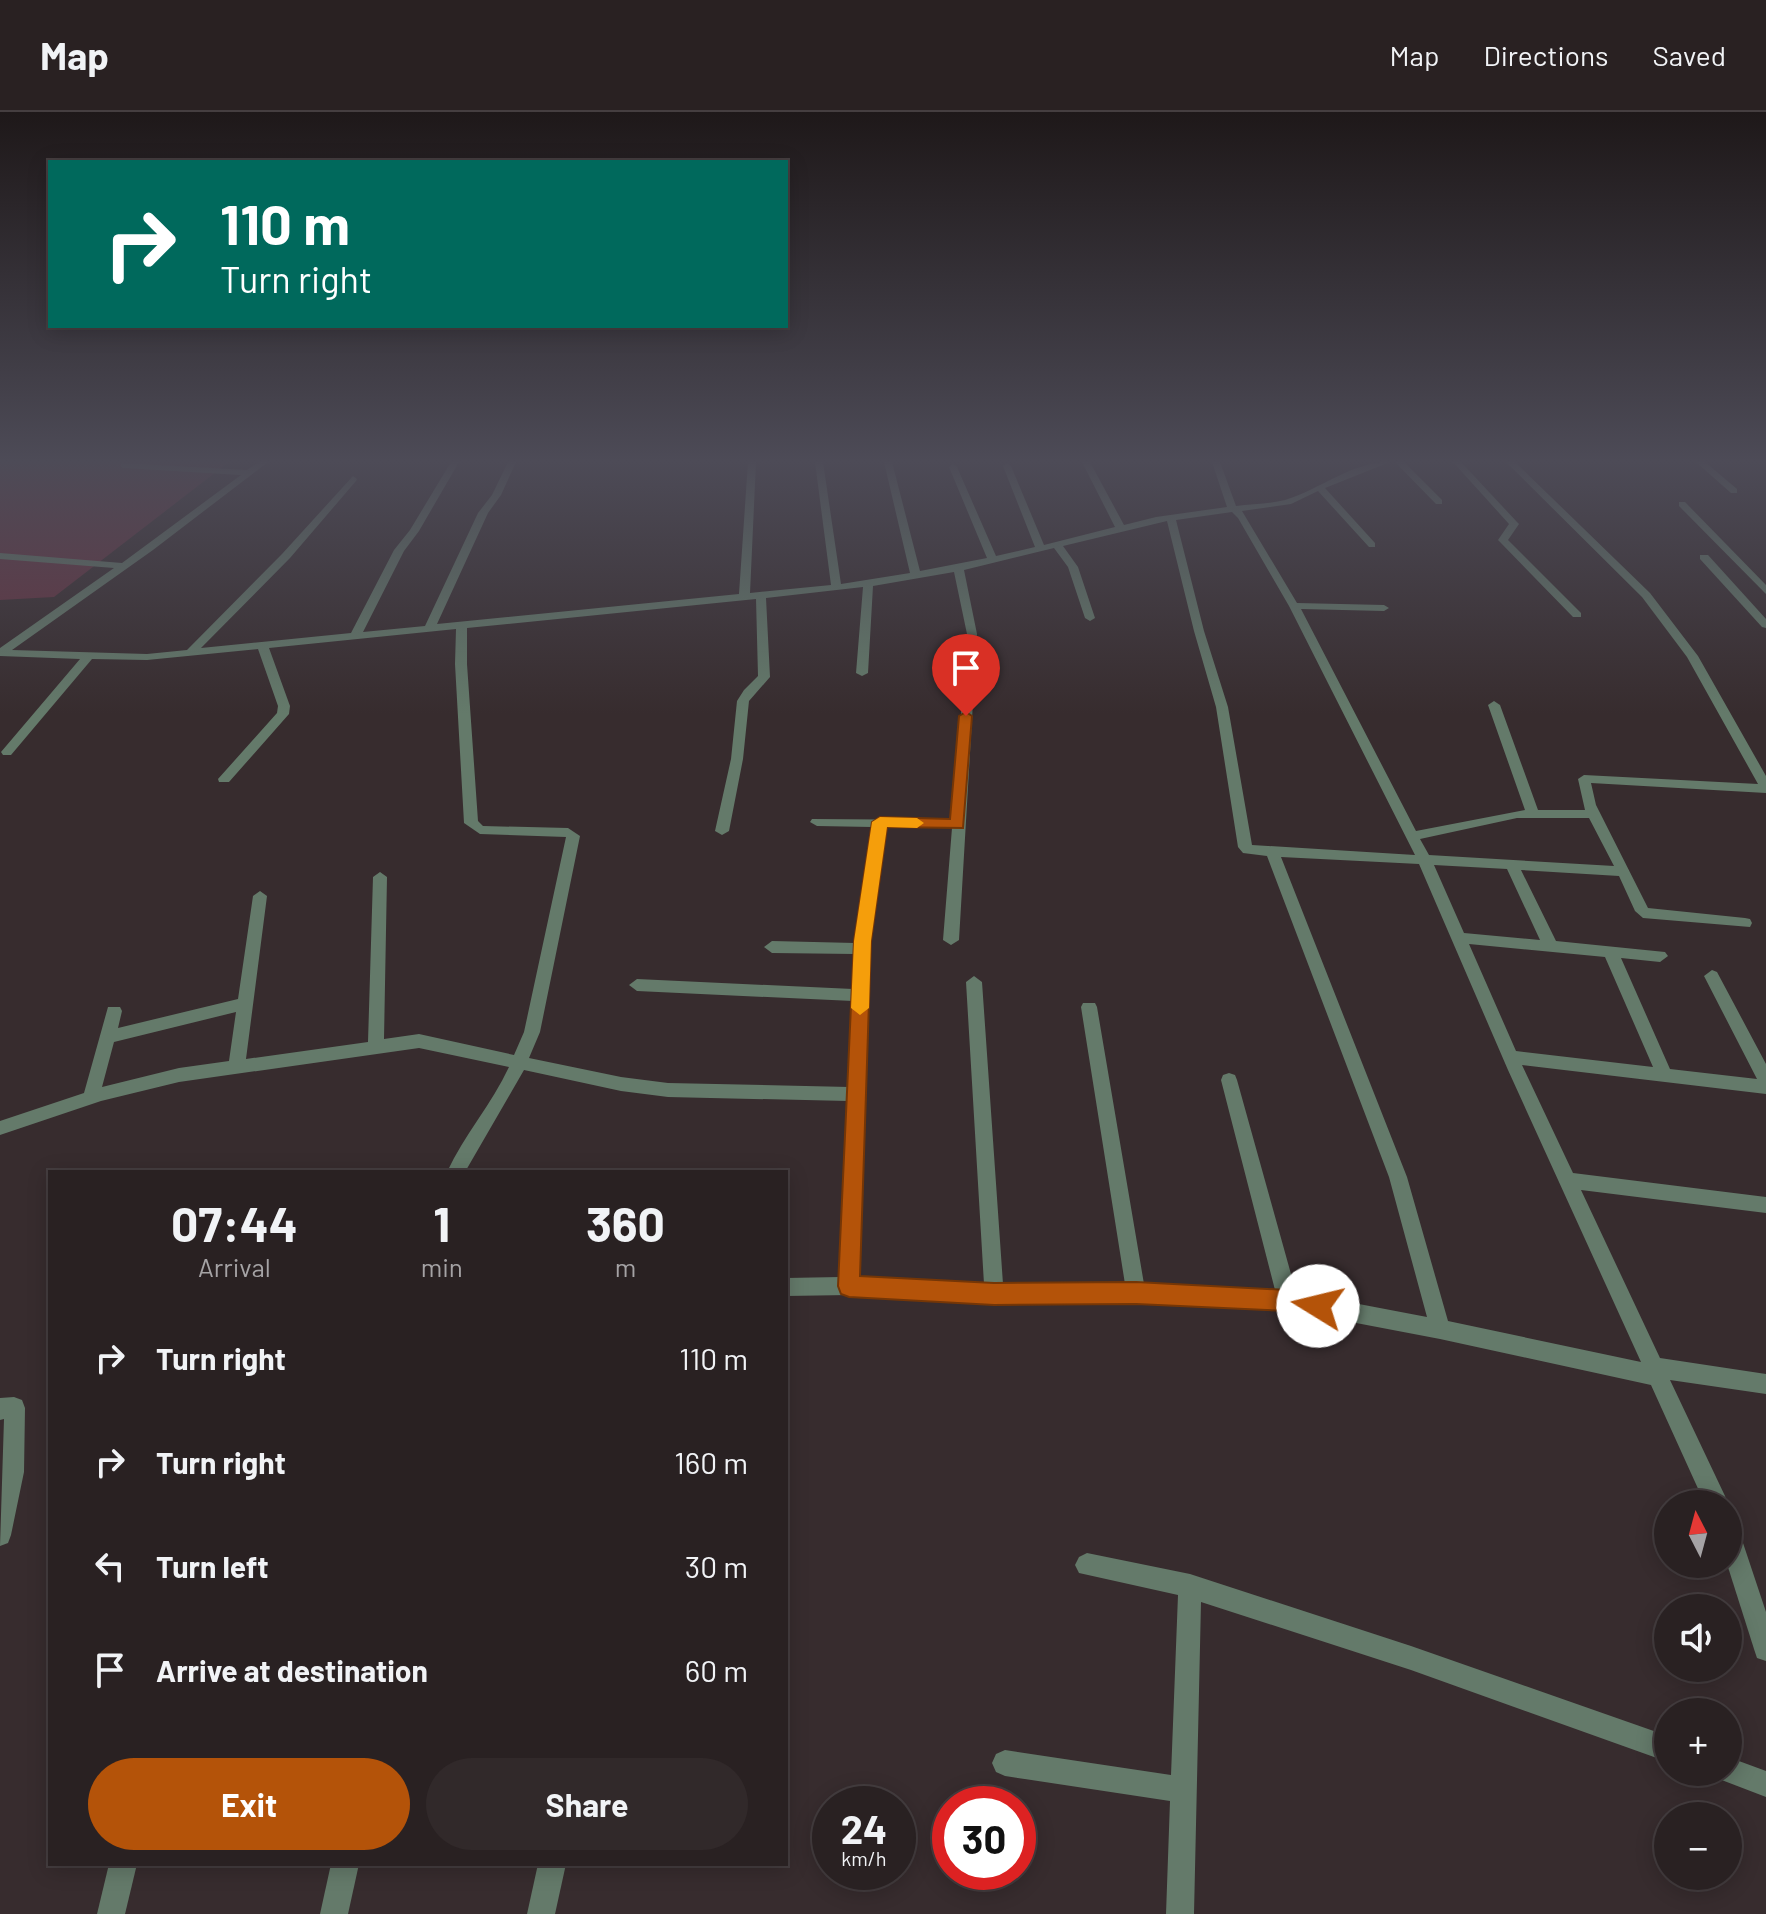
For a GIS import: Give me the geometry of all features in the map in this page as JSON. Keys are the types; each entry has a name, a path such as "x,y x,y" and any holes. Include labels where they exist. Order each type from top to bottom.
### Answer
{"street":[{"path":"0,653 152,546"},
{"path":"191,652 295,546"},
{"path":"355,636 402,546"},
{"path":"429,629 468,546"},
{"path":"744,598 747,546"},
{"path":"830,546 836,587"},
{"path":"909,546 916,575"},
{"path":"987,546 993,560"},
{"path":"0,653 147,657 744,598 958,568 1044,546"},
{"path":"1058,546 1073,567 1090,618"},
{"path":"1178,546 1222,707 1245,847 1248,850 1624,871"},
{"path":"1259,546 1294,606 1425,861 1511,1057 1711,1490"},
{"path":"1509,546 1577,615"},
{"path":"1596,546 1646,595 1692,656 1766,788"},
{"path":"1723,546 1766,591"},
{"path":"0,556 121,566"},
{"path":"1704,557 1766,625"},
{"path":"951,940 972,634 958,568"},
{"path":"862,673 868,583"},
{"path":"722,831 737,759 743,701 764,677 761,596"},
{"path":"1294,606 1384,608"},
{"path":"457,1170 510,1083 532,1032 573,836 568,832 480,830 471,823 461,664 462,625"},
{"path":"224,779 283,714 284,706 262,645"},
{"path":"7,752 89,655"},
{"path":"1494,705 1533,813"},
{"path":"1745,923 1642,911 1593,814 1582,784 1584,779 1766,788"},
{"path":"1412,836 1533,813 1593,814"},
{"path":"817,822 957,824"},
{"path":"849,1286 863,949 880,822"},
{"path":"1273,853 1398,1177 1440,1329"},
{"path":"1512,865 1551,946"},
{"path":"376,1047 380,877"},
{"path":"237,1067 260,896"},
{"path":"1460,938 1660,956"},
{"path":"772,947 863,949"},
{"path":"1611,952 1665,1076"},
{"path":"1712,976 1766,1080"},
{"path":"974,982 994,1294"},
{"path":"637,985 861,995"},
{"path":"107,1037 245,1004"},
{"path":"1089,1007 1136,1293"},
{"path":"91,1097 114,1011"},
{"path":"0,1128 91,1097 179,1075 419,1041 621,1084 668,1090 857,1094"},
{"path":"1511,1057 1766,1087"},
{"path":"1229,1080 1288,1300"},
{"path":"1567,1180 1766,1205"},
{"path":"788,1287 849,1286 994,1294 1136,1293 1288,1300 1656,1372 1766,1384"},
{"path":"0,1409 14,1408 16,1427 15,1473 0,1535"},
{"path":"1087,1565 1190,1586 1411,1658 1654,1744"},
{"path":"1742,1574 1766,1649"},
{"path":"1180,1914 1190,1586"},
{"path":"1005,1763 1184,1790"},
{"path":"1742,1775 1766,1784"},
{"path":"111,1914 123,1866"},
{"path":"334,1914 345,1866"},
{"path":"541,1914 552,1866"}],"shaded area":[{"path":"0,546 120,546 54,597 0,600"}],"slow traffic":[{"path":"860,1008 863,941 880,822 917,823"}],"route":[{"path":"966,716 957,824 880,822 863,941 849,1286 994,1294 1136,1293 1288,1300 1318,1306"}]}
